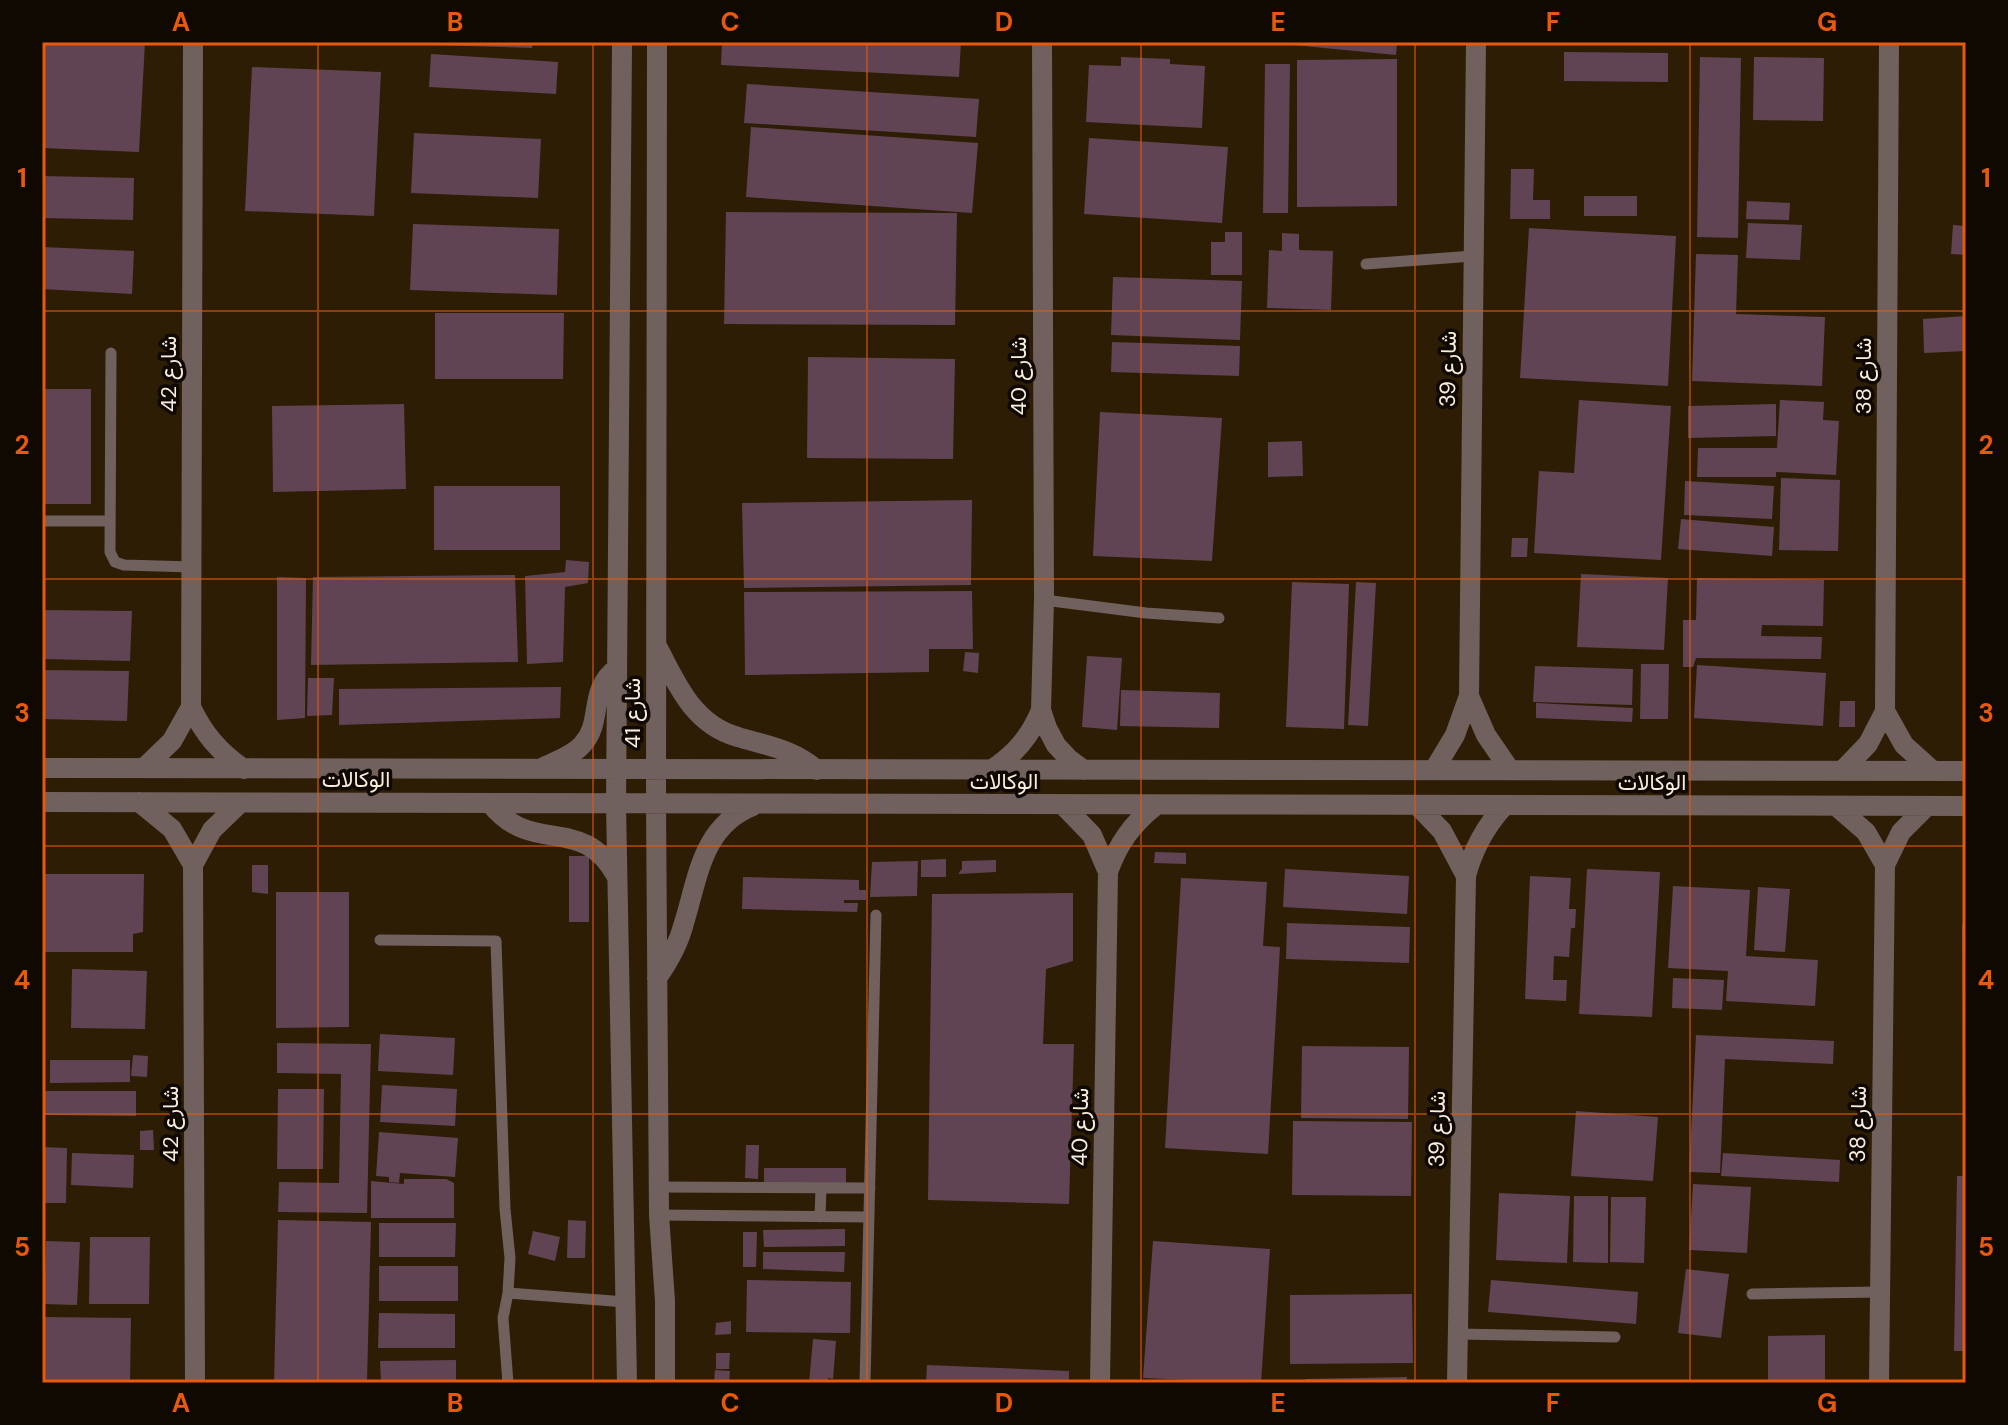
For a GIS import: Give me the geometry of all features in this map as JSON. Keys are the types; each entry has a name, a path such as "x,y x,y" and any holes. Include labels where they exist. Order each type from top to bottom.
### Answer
{"street":[{"name":"شارع 42","path":"144,768 172,741 191,707 193,42"},
{"name":"شارع 41","path":"622,42 616,804 627,1383"},
{"name":"شارع 41","path":"657,42 657,978 659,1215 665,1301 665,1383"},
{"name":"شارع 40","path":"991,770 1022,745 1041,710 1044,600 1042,42"},
{"name":"شارع 39","path":"1434,770 1455,735 1469,696 1476,42"},
{"name":"شارع 38","path":"1842,771 1868,744 1885,711 1889,42"},
{"path":"656,645 687,702 709,723 736,737 785,749 817,770"},
{"path":"537,770 572,753 585,742 602,683 617,668"},
{"name":"شارع 39","path":"1469,696 1486,735 1510,770"},
{"path":"191,707 212,743 244,769"},
{"name":"شارع 40","path":"1041,710 1056,745 1084,770"},
{"path":"1885,711 1904,745 1933,771"},
{"name":"الوكالات","path":"42,768 1966,771"},
{"name":"الوكالات","path":"42,802 1966,806"},
{"path":"139,802 172,829 193,865"},
{"name":"شارع 42","path":"195,1383 193,865 212,830 240,803"},
{"path":"490,803 509,824 522,830 579,840 592,846 602,854 617,877"},
{"path":"657,978 678,943 703,856 732,818 757,804"},
{"name":"شارع 40","path":"1064,806 1092,835 1108,872"},
{"name":"شارع 40","path":"1100,1383 1108,872 1131,828 1155,806"},
{"name":"شارع 39","path":"1418,806 1451,845 1466,876"},
{"name":"شارع 39","path":"1457,1383 1466,876 1484,831 1504,806"},
{"path":"1836,806 1866,832 1885,865"},
{"name":"شارع 38","path":"1879,1383 1885,865 1901,832 1927,806"}],"lane":[{"path":"1366,264 1473,256"},
{"path":"111,353 110,552 115,562 124,565 192,567"},
{"path":"42,521 109,521"},
{"path":"1044,600 1146,613 1219,618"},
{"path":"865,1383 876,915"},
{"path":"380,940 496,941 505,1209 510,1258 503,1318 508,1383"},
{"path":"659,1187 870,1188"},
{"path":"820,1217 821,1188"},
{"path":"659,1215 869,1217"},
{"path":"1752,1294 1880,1292"},
{"path":"508,1293 626,1302"},
{"path":"1458,1334 1615,1337"}],"building":[{"path":"42,42 145,42 139,152 42,148"},
{"path":"432,42 533,42 532,48 432,45"},
{"path":"722,42 961,42 959,77 721,65"},
{"path":"1283,42 1397,42 1396,55"},
{"path":"1564,52 1668,53 1668,82 1564,81"},
{"path":"431,54 558,62 556,94 429,87"},
{"path":"1121,57 1170,59 1170,64 1205,66 1202,128 1086,122 1089,65 1121,66"},
{"path":"1700,57 1741,58 1738,238 1697,237"},
{"path":"1754,57 1824,58 1823,121 1753,120"},
{"path":"1397,59 1397,206 1297,207 1297,60"},
{"path":"1265,64 1290,64 1288,213 1263,213"},
{"path":"252,67 381,72 374,216 245,211"},
{"path":"747,84 979,99 976,137 744,123"},
{"path":"751,127 978,143 972,213 746,197"},
{"path":"414,133 541,139 538,198 411,193"},
{"path":"1089,138 1228,147 1222,223 1084,214"},
{"path":"1511,169 1534,169 1533,200 1550,200 1550,219 1510,219"},
{"path":"42,176 134,178 133,220 42,218"},
{"path":"1584,196 1637,196 1637,216 1584,216"},
{"path":"1747,201 1790,203 1789,220 1746,219"},
{"path":"726,212 957,213 955,325 724,324"},
{"path":"1748,223 1802,225 1800,260 1746,258"},
{"path":"413,224 559,229 557,295 410,290"},
{"path":"1953,225 1966,226 1966,255 1951,254"},
{"path":"1529,228 1676,236 1668,386 1520,378"},
{"path":"1225,232 1242,232 1242,275 1211,275 1211,242 1225,242"},
{"path":"1282,233 1299,234 1299,250 1333,251 1331,310 1267,308 1269,250 1282,251"},
{"path":"42,247 134,251 132,294 42,289"},
{"path":"1696,254 1738,255 1736,314 1825,317 1822,386 1692,381"},
{"path":"1113,277 1242,281 1240,340 1111,335"},
{"path":"435,313 564,313 563,379 435,379"},
{"path":"1966,316 1966,351 1924,353 1923,319"},
{"path":"1112,342 1240,346 1239,376 1111,372"},
{"path":"808,357 955,359 953,459 807,458"},
{"path":"42,389 91,389 91,504 42,504"},
{"path":"1579,400 1671,406 1661,560 1534,553 1539,471 1574,473"},
{"path":"1780,400 1824,402 1823,420 1839,421 1836,475 1776,472 1776,477 1697,477 1698,448 1777,448"},
{"path":"404,404 406,489 273,492 272,406"},
{"path":"1776,404 1776,436 1688,438 1688,406"},
{"path":"1100,412 1222,418 1212,561 1093,556"},
{"path":"1302,441 1303,476 1268,477 1268,442"},
{"path":"1781,478 1840,480 1838,551 1779,550"},
{"path":"1685,481 1774,486 1772,519 1684,515"},
{"path":"434,486 560,486 560,550 434,550"},
{"path":"972,500 971,585 744,588 742,503"},
{"path":"1681,519 1774,527 1772,556 1678,549"},
{"path":"1512,538 1528,538 1527,557 1511,557"},
{"path":"566,560 589,562 588,583 565,587 563,662 527,664 525,576 565,572"},
{"path":"1581,574 1668,578 1664,650 1577,647"},
{"path":"515,575 518,662 311,665 313,577"},
{"path":"277,577 306,578 305,718 277,720"},
{"path":"1697,578 1824,580 1823,626 1762,625 1761,636 1822,637 1821,659 1696,658 1693,667 1683,667 1683,620 1696,620"},
{"path":"1292,582 1349,584 1344,729 1286,727"},
{"path":"1356,582 1376,583 1368,726 1348,725"},
{"path":"972,591 973,649 929,649 929,672 745,675 744,592"},
{"path":"42,610 132,611 130,661 42,659"},
{"path":"965,652 979,653 978,673 963,671"},
{"path":"1087,656 1122,658 1117,730 1082,727"},
{"path":"1641,664 1669,664 1668,719 1640,719"},
{"path":"1697,665 1826,673 1823,726 1694,718"},
{"path":"1535,666 1633,669 1632,705 1533,702"},
{"path":"42,670 129,671 127,721 42,719"},
{"path":"308,678 334,678 332,715 307,716"},
{"path":"561,687 560,718 339,725 339,689"},
{"path":"1121,690 1220,693 1219,728 1120,726"},
{"path":"1840,701 1855,701 1855,727 1839,727"},
{"path":"1536,703 1633,708 1632,722 1536,718"},
{"path":"1155,852 1186,853 1186,864 1154,863"},
{"path":"569,856 589,856 589,922 569,922"},
{"path":"946,859 946,877 921,877 921,860"},
{"path":"996,860 996,872 958,874 962,861"},
{"path":"918,861 917,896 870,897 872,862"},
{"path":"252,865 268,865 268,894 252,892"},
{"path":"1285,869 1409,876 1407,914 1283,907"},
{"path":"1587,869 1660,872 1652,1017 1579,1014"},
{"path":"42,874 144,874 143,932 133,934 133,952 42,952"},
{"path":"1530,876 1571,878 1569,909 1576,909 1575,928 1571,928 1569,957 1554,956 1553,980 1567,980 1566,1001 1525,999"},
{"path":"743,877 859,880 859,890 866,890 866,900 844,900 844,903 858,903 857,912 742,909"},
{"path":"1181,878 1267,882 1263,946 1280,947 1268,1154 1165,1148"},
{"path":"1673,886 1750,890 1746,956 1818,960 1815,1006 1726,1001 1728,971 1668,968"},
{"path":"1758,887 1790,889 1785,952 1754,950"},
{"path":"276,892 349,892 349,1027 276,1028"},
{"path":"1073,893 1073,961 1046,969 1043,1044 1074,1044 1069,1204 928,1200 932,894"},
{"path":"1287,923 1410,927 1409,963 1286,959"},
{"path":"1962,924 1966,924 1966,1093 1963,1093"},
{"path":"72,969 147,971 145,1029 71,1028"},
{"path":"1673,978 1724,980 1722,1010 1672,1008"},
{"path":"380,1034 455,1038 453,1075 378,1071"},
{"path":"1696,1035 1834,1041 1833,1064 1725,1059 1720,1173 1689,1172"},
{"path":"277,1043 371,1044 367,1213 278,1212 279,1182 339,1183 341,1074 277,1073"},
{"path":"1302,1046 1409,1047 1408,1119 1301,1118"},
{"path":"133,1055 148,1056 147,1077 131,1076"},
{"path":"50,1060 130,1060 130,1082 50,1083"},
{"path":"382,1085 457,1089 455,1126 380,1122"},
{"path":"278,1089 324,1089 323,1169 277,1169"},
{"path":"45,1091 136,1091 136,1116 45,1115"},
{"path":"1576,1111 1658,1117 1653,1181 1571,1176"},
{"path":"1293,1121 1412,1122 1411,1196 1292,1195"},
{"path":"153,1130 154,1150 140,1150 140,1131"},
{"path":"379,1132 458,1138 455,1177 400,1173 399,1183 389,1182 389,1177 376,1176"},
{"path":"746,1145 759,1145 758,1179 745,1178"},
{"path":"42,1147 67,1148 66,1203 42,1203"},
{"path":"72,1153 134,1155 133,1188 71,1185"},
{"path":"1723,1153 1840,1160 1839,1182 1721,1176"},
{"path":"764,1168 846,1168 846,1186 764,1185"},
{"path":"1957,1176 1966,1176 1966,1351 1954,1351"},
{"path":"404,1179 446,1179 454,1183 454,1218 371,1218 371,1181 404,1184"},
{"path":"1693,1184 1751,1187 1747,1253 1689,1250"},
{"path":"1499,1193 1570,1196 1567,1263 1496,1260"},
{"path":"1574,1196 1608,1196 1608,1263 1573,1262"},
{"path":"1611,1197 1646,1197 1644,1263 1610,1262"},
{"path":"278,1220 371,1222 367,1383 274,1383"},
{"path":"568,1220 586,1221 585,1258 567,1258"},
{"path":"379,1223 456,1223 455,1257 379,1257"},
{"path":"845,1229 845,1246 764,1247 763,1230"},
{"path":"533,1231 560,1237 555,1261 528,1254"},
{"path":"743,1232 757,1232 756,1267 743,1267"},
{"path":"90,1237 150,1237 149,1304 89,1304"},
{"path":"46,1241 80,1242 77,1305 44,1304"},
{"path":"1153,1241 1270,1249 1261,1383 1143,1378"},
{"path":"763,1252 845,1252 844,1272 763,1269"},
{"path":"379,1266 458,1266 458,1301 379,1301"},
{"path":"1686,1269 1729,1274 1721,1338 1678,1333"},
{"path":"747,1280 851,1282 850,1333 746,1332"},
{"path":"1491,1280 1638,1292 1636,1324 1488,1312"},
{"path":"1412,1294 1413,1363 1290,1364 1290,1295"},
{"path":"379,1313 455,1314 455,1348 378,1348"},
{"path":"42,1317 131,1318 130,1383 42,1383"},
{"path":"731,1321 731,1334 715,1335 716,1323"},
{"path":"1825,1335 1825,1383 1768,1383 1768,1336"},
{"path":"813,1339 836,1341 833,1379 828,1378 828,1383 809,1383"},
{"path":"716,1353 730,1353 729,1369 716,1369"},
{"path":"456,1360 456,1383 381,1383 380,1361"},
{"path":"927,1365 1069,1371 1069,1383 926,1383"},
{"path":"715,1370 730,1371 729,1383 714,1383"},
{"path":"1407,1377 1407,1383 1305,1383 1305,1379"}]}
